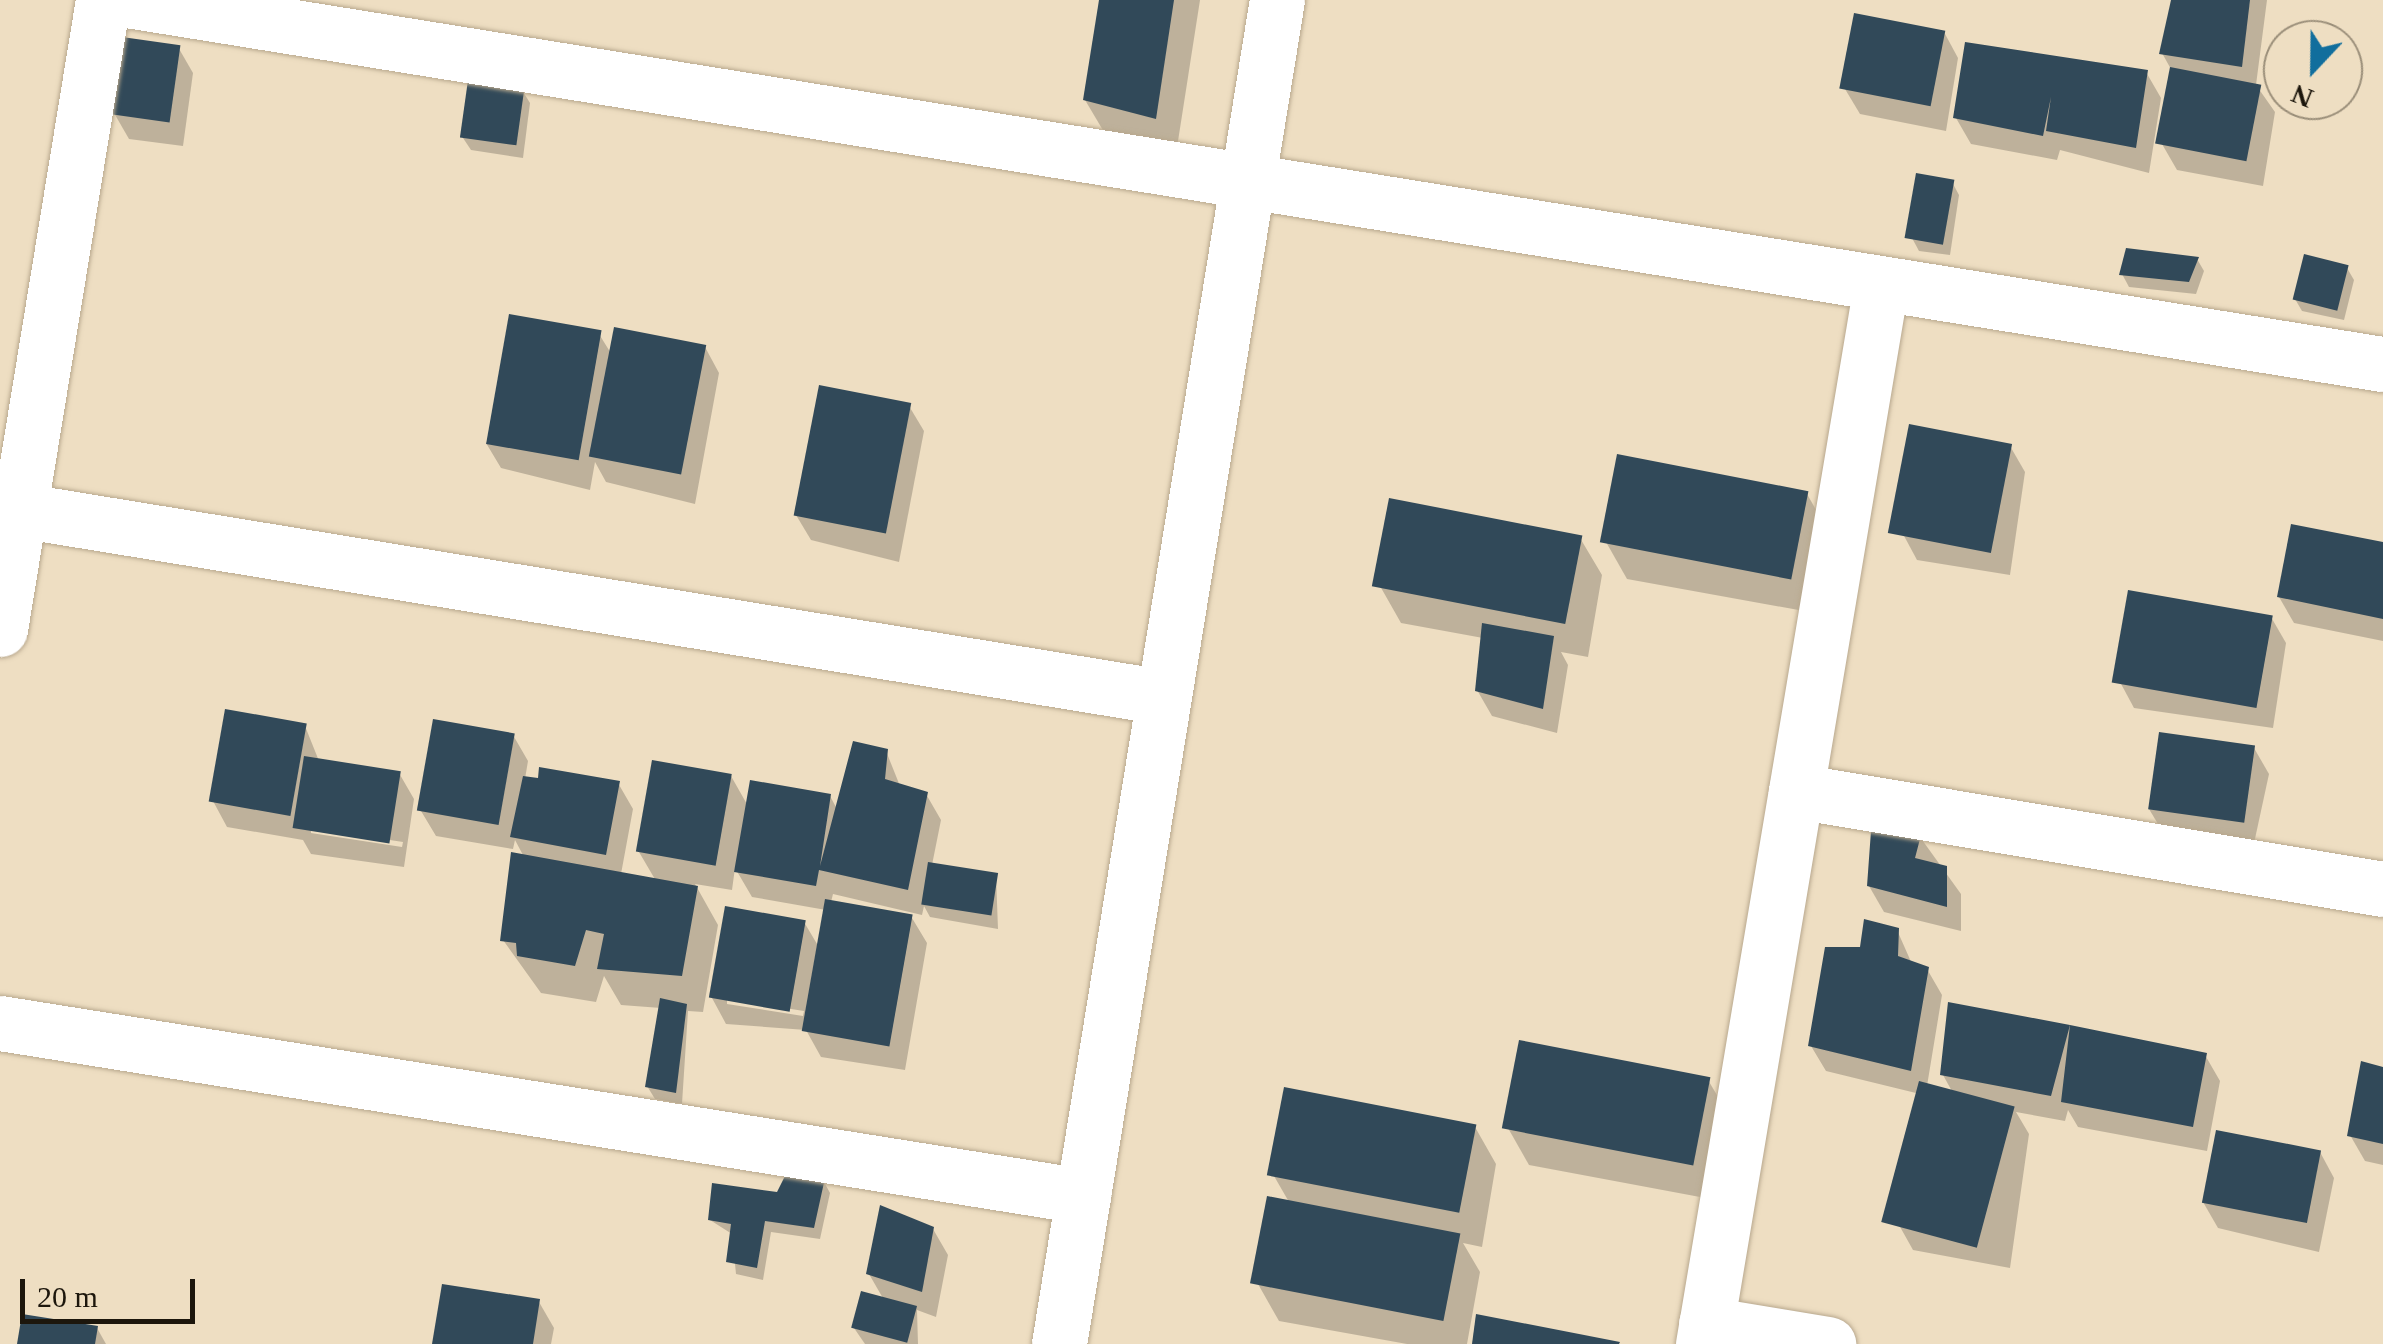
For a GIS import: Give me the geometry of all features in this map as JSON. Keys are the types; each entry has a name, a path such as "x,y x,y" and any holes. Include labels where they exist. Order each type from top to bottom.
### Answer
{"street":[{"path":"0,629 103,0"},
{"path":"127,0 1880,286 2383,364"},
{"path":"1059,1344 1277,0"},
{"path":"1828,1344 1705,1334 1880,286"},
{"path":"19,510 1164,697"},
{"path":"1796,792 2383,889"},
{"path":"0,1023 1083,1196"}],"building":[{"path":"1099,0 1174,0 1156,119 1083,100"},
{"path":"2171,0 2250,0 2242,67 2159,54"},
{"path":"1854,13 1945,31 1931,106 1839,89"},
{"path":"122,37 180,45 170,122 111,114"},
{"path":"1965,42 2148,70 2136,148 2046,131 2051,97 2043,136 1953,118"},
{"path":"2170,67 2261,85 2246,161 2155,144"},
{"path":"468,80 524,88 516,145 460,137"},
{"path":"1916,173 1954,180 1943,245 1905,238"},
{"path":"2126,248 2199,257 2189,282 2119,275"},
{"path":"2304,254 2349,265 2337,311 2293,300"},
{"path":"509,314 602,330 579,460 486,444"},
{"path":"614,327 706,345 681,475 589,457"},
{"path":"819,385 911,403 886,533 794,516"},
{"path":"1909,424 2012,444 1991,553 1888,533"},
{"path":"1617,454 1808,491 1791,580 1600,542"},
{"path":"1389,498 1582,536 1565,624 1372,586"},
{"path":"2291,524 2383,542 2383,619 2277,597"},
{"path":"2128,590 2273,616 2256,708 2112,683"},
{"path":"1482,623 1554,636 1543,709 1475,691"},
{"path":"225,709 307,723 290,816 209,802"},
{"path":"433,719 515,733 499,825 417,811"},
{"path":"2159,732 2255,745 2244,823 2148,809"},
{"path":"853,741 888,749 885,779 928,792 908,890 819,870 816,886 734,872 750,780 831,794 820,866"},
{"path":"304,756 401,771 389,843 293,828"},
{"path":"652,760 732,774 716,866 636,852"},
{"path":"539,767 620,781 606,855 510,837 523,776 538,778"},
{"path":"1872,817 1921,835 1915,858 1947,866 1947,907 1867,886"},
{"path":"511,852 698,886 682,976 597,969 604,934 586,930 575,966 517,956 516,943 500,941"},
{"path":"928,862 998,873 991,916 921,904"},
{"path":"825,899 913,914 889,1046 802,1031"},
{"path":"725,906 806,920 790,1012 709,998"},
{"path":"1864,919 1899,928 1898,956 1929,967 1911,1071 1808,1046 1825,947 1860,947"},
{"path":"660,998 687,1004 676,1093 645,1087"},
{"path":"1948,1002 2070,1025 2051,1096 1940,1075"},
{"path":"2070,1025 2207,1053 2193,1127 2061,1102"},
{"path":"1519,1040 1710,1077 1693,1166 1502,1128"},
{"path":"2361,1061 2383,1067 2383,1144 2347,1136"},
{"path":"1919,1081 2015,1107 1977,1248 1881,1222"},
{"path":"1284,1087 1476,1124 1459,1213 1267,1175"},
{"path":"2216,1130 2321,1150 2307,1223 2202,1203"},
{"path":"787,1172 825,1178 814,1228 765,1221 757,1268 726,1262 731,1224 708,1220 712,1183 777,1192"},
{"path":"1267,1196 1460,1234 1443,1321 1250,1283"},
{"path":"880,1205 934,1227 922,1292 866,1274"},
{"path":"442,1284 540,1299 533,1344 432,1344"},
{"path":"861,1291 917,1306 907,1343 851,1328"},
{"path":"22,1314 98,1326 95,1344 17,1344"},
{"path":"1476,1314 1620,1342 1472,1344"}]}
